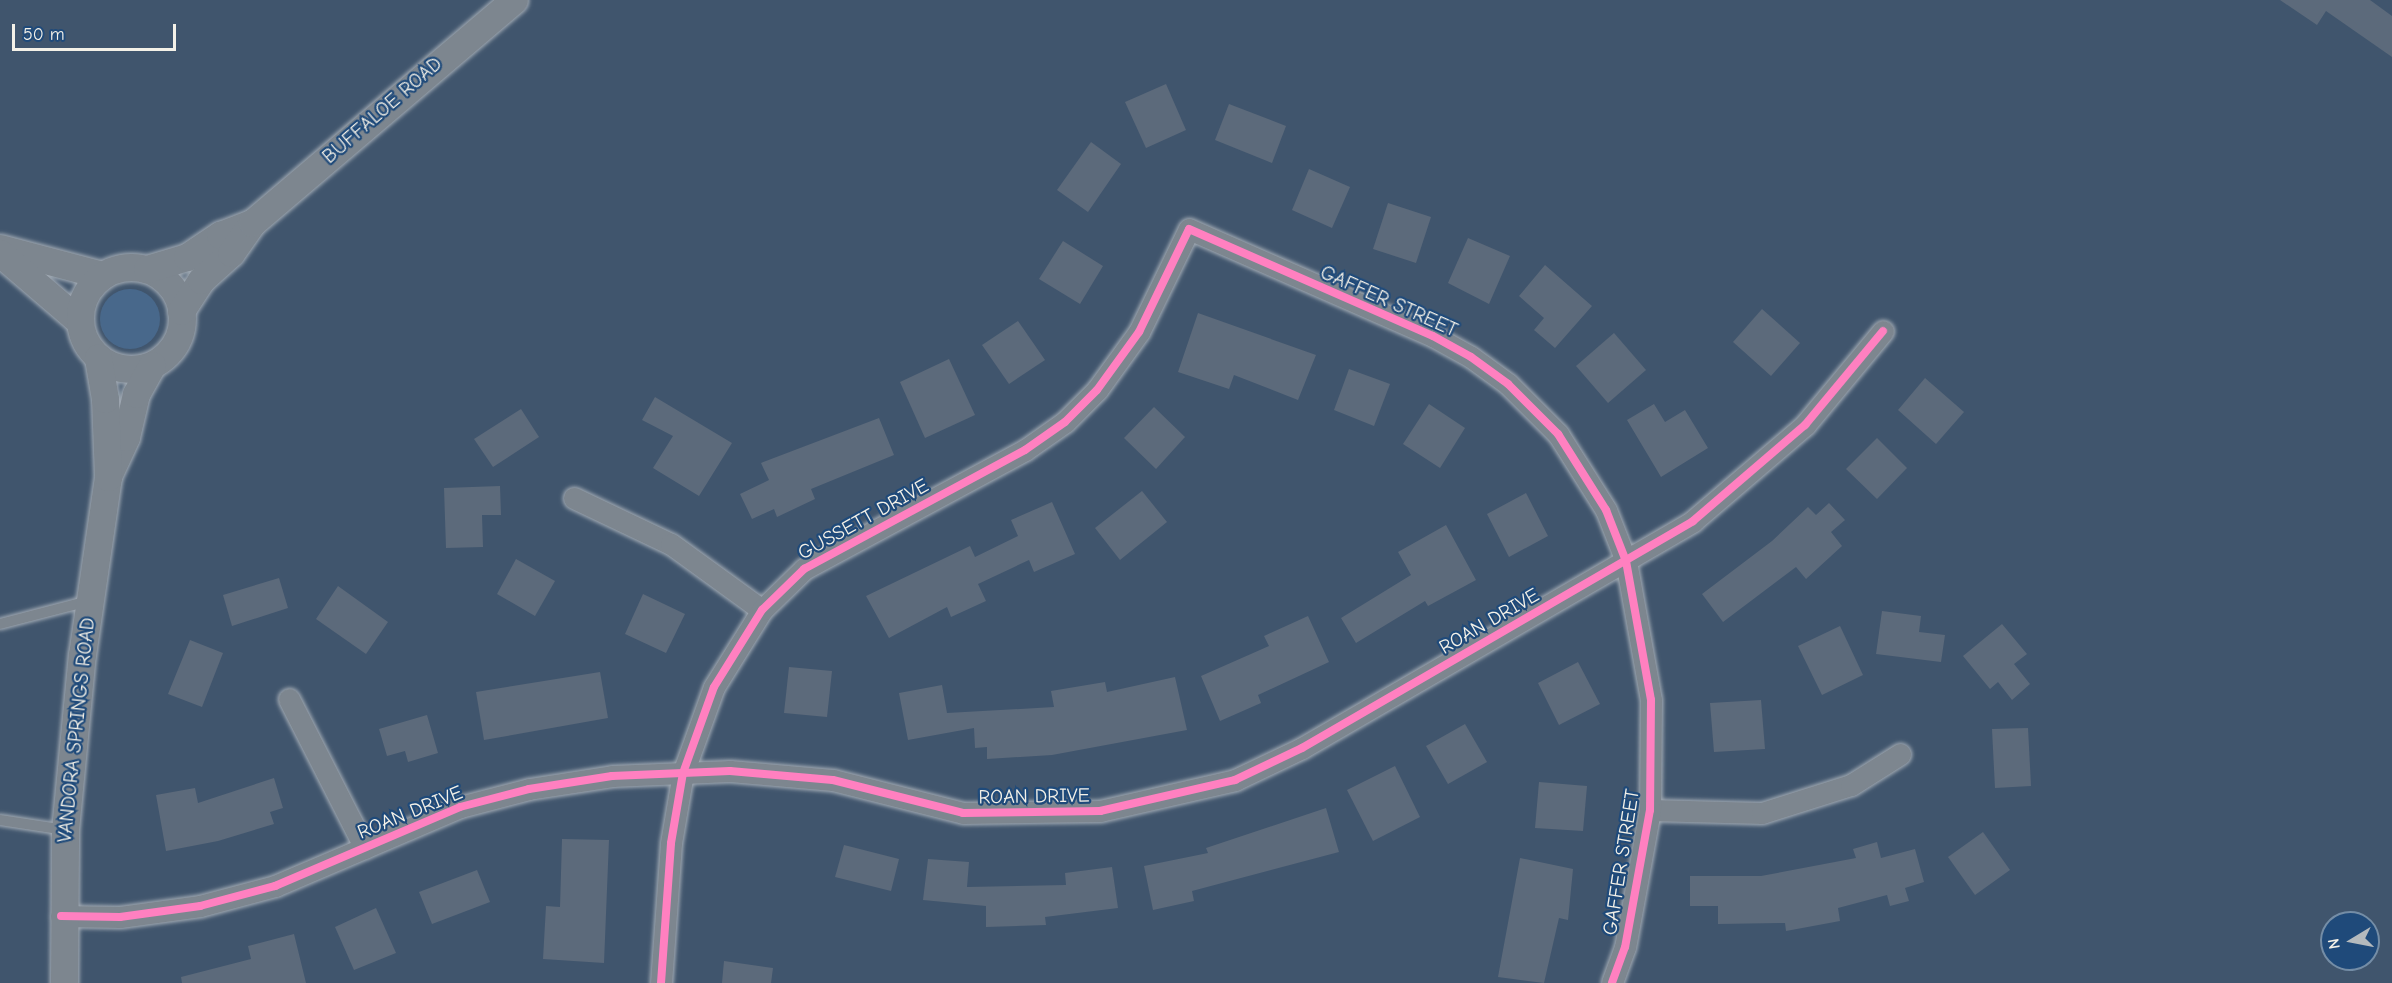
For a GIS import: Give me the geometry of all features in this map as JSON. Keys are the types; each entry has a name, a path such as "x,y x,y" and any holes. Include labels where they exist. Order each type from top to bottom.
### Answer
{"street":[{"name":"BUFFALOE ROAD","path":"181,311 201,280 231,253 252,223 514,0"},
{"name":"BUFFALOE ROAD","path":"147,269 187,257 220,235 252,223"},
{"name":"GAFFER STREET","path":"1189,229 1433,336 1508,384 1575,457 1619,537 1626,561 1651,700 1650,810 1625,947 1612,983"},
{"name":"GUSSETT DRIVE","path":"661,983 670,843 683,773 714,687 762,610 804,569 1025,450 1065,422 1097,390 1139,332 1189,229"},
{"path":"0,250 102,275 131,267 147,269 170,285 181,311 176,343 152,365 124,369 98,358 88,348 79,321 0,250"},
{"path":"79,321 85,296 102,275"},
{"name":"ROAN DRIVE","path":"61,916 120,917 200,906 275,886 460,807 529,789 612,776 730,771 833,780 963,813 1101,811 1172,798 1235,780 1302,748 1693,521 1755,472 1805,425 1883,331"},
{"name":"VANDORA SPRINGS ROAD","path":"64,983 61,916 65,830 90,601 108,477 98,358"},
{"name":"VANDORA SPRINGS ROAD","path":"108,477 126,437 136,394 152,365"},
{"path":"574,498 671,544 762,610"},
{"path":"289,699 365,848"},
{"path":"1650,810 1762,813 1851,785 1900,754"}],"lane":[{"path":"0,624 90,601"},
{"path":"0,820 65,830"}],"shaded area":[{"path":"130,289 147,294 155,302 160,319 155,336 147,344 130,349 113,344 105,336 100,319 105,302 113,294"}],"building":[{"path":"2280,0 2370,0 2392,16 2392,57 2326,11 2317,25"},
{"path":"1166,84 1186,130 1146,148 1125,102"},
{"path":"1229,104 1286,126 1272,163 1215,140"},
{"path":"1091,142 1121,164 1088,212 1057,190"},
{"path":"1309,169 1350,187 1332,228 1292,210"},
{"path":"1388,203 1431,217 1416,263 1373,249"},
{"path":"1468,238 1510,256 1489,304 1448,283"},
{"path":"1063,241 1103,266 1080,304 1039,279"},
{"path":"1545,265 1592,306 1555,348 1534,330 1544,318 1519,296"},
{"path":"1762,309 1800,343 1771,376 1733,342"},
{"path":"1198,313 1316,355 1298,400 1234,375 1229,389 1178,372"},
{"path":"1018,321 1045,360 1009,384 982,345"},
{"path":"1614,333 1646,370 1608,403 1576,366"},
{"path":"949,359 975,415 925,438 900,382"},
{"path":"1349,369 1390,384 1374,426 1334,410"},
{"path":"1925,378 1964,412 1936,444 1898,410"},
{"path":"655,397 732,443 699,496 653,468 673,436 642,420"},
{"path":"1429,404 1465,428 1440,468 1403,444"},
{"path":"1654,404 1665,422 1685,410 1708,448 1661,477 1627,420"},
{"path":"1154,407 1185,437 1156,469 1124,438"},
{"path":"521,409 539,437 493,467 474,439"},
{"path":"879,418 894,455 811,489 815,499 777,517 774,509 752,519 740,494 769,480 761,463"},
{"path":"1877,438 1907,468 1877,499 1846,469"},
{"path":"500,486 501,515 482,515 483,547 446,548 444,488"},
{"path":"1142,491 1167,522 1120,560 1095,528"},
{"path":"1526,493 1548,536 1509,557 1487,514"},
{"path":"1052,502 1075,554 1034,572 1029,560 978,584 986,601 951,617 947,607 889,638 866,596 970,546 975,557 1018,536 1011,520"},
{"path":"1829,503 1845,520 1831,532 1842,546 1806,579 1796,567 1723,622 1702,594 1772,541 1808,507 1816,515"},
{"path":"1446,525 1476,580 1428,606 1425,601 1356,643 1341,618 1411,575 1398,552"},
{"path":"516,559 555,581 535,616 497,594"},
{"path":"279,578 288,608 232,626 223,595"},
{"path":"338,586 388,622 366,654 316,619"},
{"path":"643,594 685,614 666,653 625,634"},
{"path":"1882,611 1921,616 1919,632 1945,635 1941,662 1876,654"},
{"path":"1308,616 1329,662 1258,695 1261,703 1220,721 1201,676 1269,646 1264,636"},
{"path":"2002,624 2027,654 2014,664 2030,684 2012,700 1998,682 1990,689 1963,656"},
{"path":"1840,626 1863,675 1822,695 1798,646"},
{"path":"190,640 223,653 202,707 168,694"},
{"path":"1578,662 1600,704 1559,725 1538,683"},
{"path":"789,667 832,671 827,717 784,713"},
{"path":"600,672 608,718 484,740 476,692"},
{"path":"1175,677 1187,730 1052,755 987,759 987,747 975,748 974,728 908,740 899,693 942,685 947,713 1054,707 1051,691 1105,682 1107,692"},
{"path":"1761,700 1765,749 1714,752 1710,703"},
{"path":"427,715 438,753 408,762 405,751 387,756 379,729"},
{"path":"1465,724 1487,762 1448,784 1426,746"},
{"path":"2028,728 2031,786 1995,788 1992,729"},
{"path":"1395,766 1420,817 1373,841 1347,790"},
{"path":"274,778 283,808 270,812 274,824 218,841 166,851 156,795 195,788 198,803"},
{"path":"1539,782 1587,786 1583,831 1535,828"},
{"path":"1326,808 1339,852 1192,891 1194,901 1153,910 1144,866 1208,853 1206,848"},
{"path":"1983,832 2010,870 1975,895 1948,857"},
{"path":"562,839 609,840 604,963 543,959 546,906 560,907"},
{"path":"1877,842 1881,858 1915,849 1924,882 1905,888 1909,901 1890,906 1887,895 1838,908 1840,921 1786,931 1785,923 1718,924 1718,906 1690,906 1690,876 1761,876 1856,858 1853,849"},
{"path":"844,845 899,859 891,891 835,877"},
{"path":"1520,858 1573,869 1568,920 1559,918 1544,983 1498,977"},
{"path":"928,859 969,862 967,887 1066,885 1065,873 1112,867 1118,908 1045,917 1046,925 986,927 986,906 923,900"},
{"path":"477,870 490,902 432,924 419,892"},
{"path":"376,908 396,953 354,970 335,927"},
{"path":"294,934 306,983 182,983 181,977 251,959 248,946"},
{"path":"724,961 773,968 771,983 722,983"}],"cycle path":[{"path":"661,983 671,843 683,773 714,687 762,610 804,569 1025,450 1065,422 1097,390 1139,332 1189,229 1433,336 1471,357 1508,384 1558,434 1606,510 1626,561 1651,700 1650,810 1625,947 1612,983"},
{"path":"61,916 120,917 200,906 275,886 460,807 529,789 612,776 730,771 833,780 963,813 1100,811 1235,780 1302,748 1693,521 1805,425 1883,331"}]}
